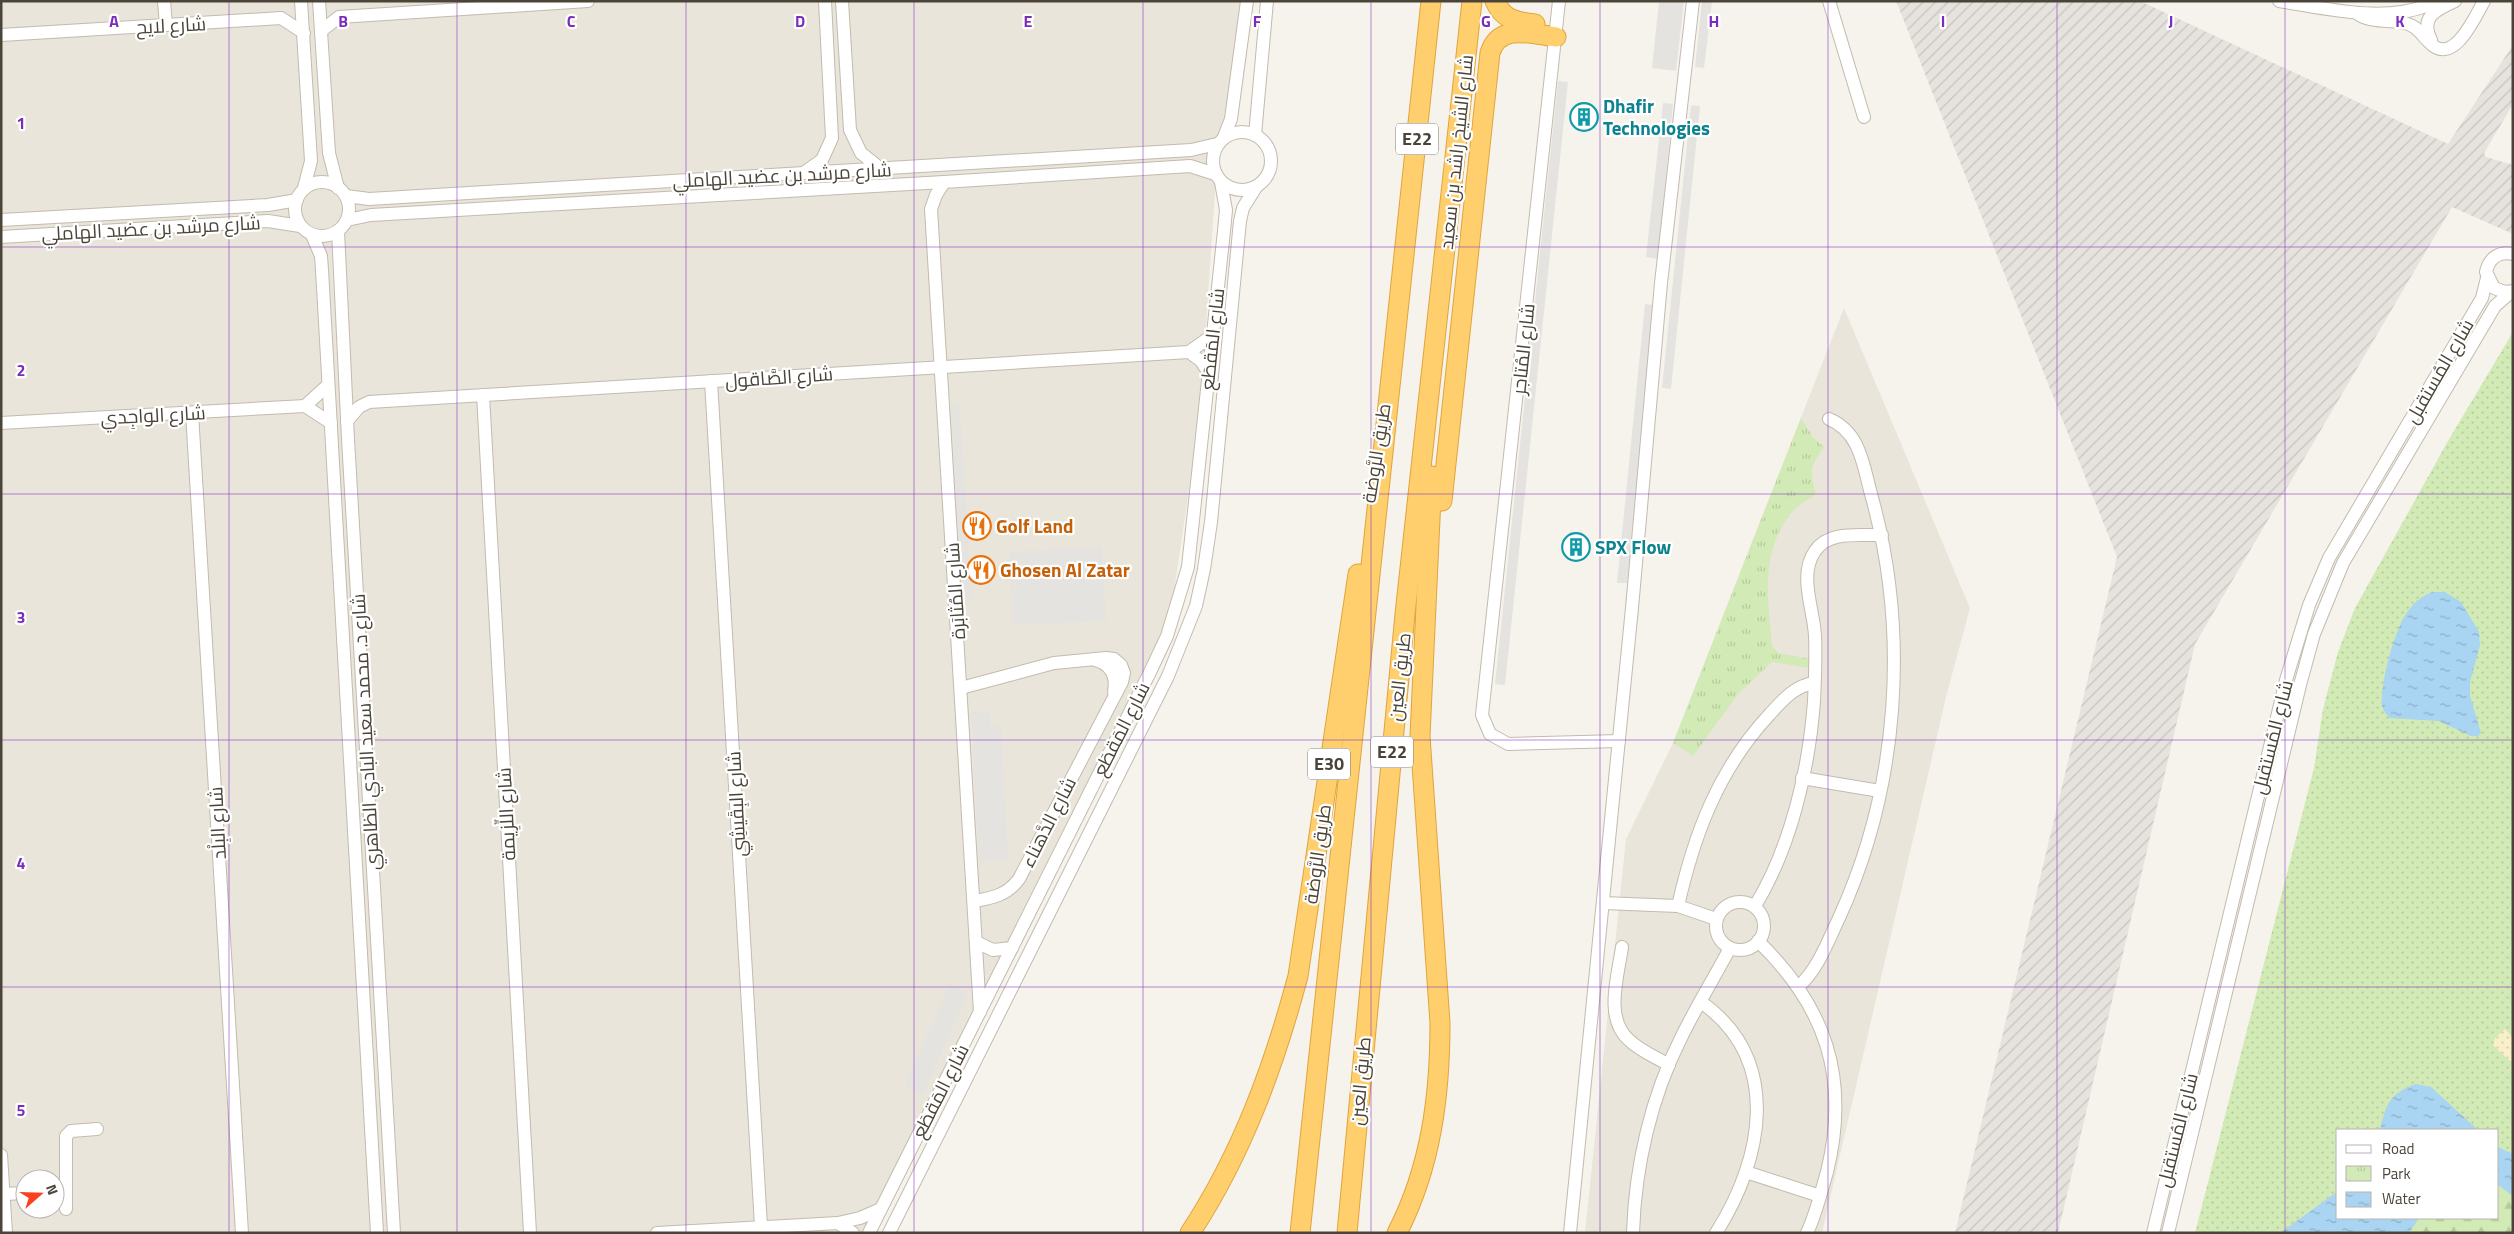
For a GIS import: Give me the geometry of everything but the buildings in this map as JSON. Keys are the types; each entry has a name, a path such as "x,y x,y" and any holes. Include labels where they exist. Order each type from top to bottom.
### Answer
{"highway":[{"name":"E22","path":"1300,1233 1431,1"},
{"name":"شارع الشيخ راشد بن سعيد","path":"1442,272 1472,1"},
{"path":"1495,1 1498,9 1511,20 1556,32"},
{"path":"1421,684 1490,53 1497,38 1505,34 1514,32 1556,32"},
{"path":"1397,1233 1420,1180 1436,1107 1440,1065 1440,1023 1423,805 1420,736 1442,272"},
{"name":"طريق العين","path":"1347,1233 1402,644 1442,272"},
{"name":"طريق الرَّوضة","path":"1190,1233 1225,1172 1250,1121 1284,1029 1298,976 1402,276"}],"street":[{"path":"164,1 166,25"},
{"path":"321,31 339,17 457,5 588,1"},
{"path":"801,174 818,164 829,150 832,138 825,1"},
{"path":"842,1 849,113 854,142 866,158 881,169"},
{"path":"1221,140 1234,132 1245,131 1264,141 1269,150 1271,160 1270,171 1264,180 1256,187 1238,190 1218,178 1212,158 1231,119 1247,1"},
{"path":"1255,135 1267,1"},
{"name":"شارع المُتاجر","path":"1559,1 1486,697 1482,715 1490,734 1508,744 1526,742 1619,741"},
{"path":"1570,1233 1619,741 1661,283 1692,1"},
{"path":"1829,1 1864,117"},
{"path":"2279,1 2357,13 2403,12 2438,1"},
{"path":"2435,46 2427,31 2429,16 2436,10 2455,1"},
{"path":"2357,13 2366,18 2408,24 2421,32 2435,46 2448,48 2459,41 2484,1"},
{"path":"301,2 282,18 304,32"},
{"path":"301,2 311,160 304,188 297,200 295,209 300,226 312,235 330,236 338,231 347,220 349,212 329,153 319,3"},
{"path":"319,3 339,17"},
{"name":"شارع لايح","path":"1,35 282,18"},
{"path":"832,115 849,113"},
{"name":"شارع مرشد بن عضيد الهاملي","path":"342,192 369,199 801,174 1191,150 1221,140"},
{"name":"شارع مرشد بن عضيد الهاملي","path":"347,220 371,214 918,184 1190,166 1218,178"},
{"name":"شارع المَقطَع","path":"869,1233 1168,636 1188,567 1195,517 1226,210 1218,178"},
{"path":"304,188 319,182 327,182 342,192"},
{"name":"شارع المُثابَرة","path":"944,182 936,195 931,209 980,1012"},
{"name":"شارع المُثابَرة","path":"918,184 931,209"},
{"name":"شارع المَقطَع","path":"889,1233 1168,676 1196,606 1211,522 1240,220 1243,208 1256,187"},
{"name":"شارع مرشد بن عضيد الهاملي","path":"1,220 268,205 297,200"},
{"name":"شارع مرشد بن عضيد الهاملي","path":"1,237 268,221 300,226"},
{"name":"شارع د. محمد سعيد البادي الظاهري","path":"338,231 348,440 394,1233"},
{"name":"شارع د. محمد سعيد البادي الظاهري","path":"312,235 321,263 377,1233"},
{"name":"شارع المُستقبل","path":"2153,1233 2286,680 2300,629 2319,581 2341,535 2482,298 2488,266 2494,257 2506,253 2513,254"},
{"path":"2487,278 2494,288 2505,292 2512,292"},
{"name":"شارع المُستقبل","path":"2168,1233 2300,685 2323,609 2343,563 2366,522 2495,306 2512,292"},
{"path":"1209,373 1201,361 1190,352 1213,335"},
{"name":"شارع الصَّاقول","path":"369,402 1190,352"},
{"name":"شارع البِقَيشِي","path":"711,381 761,1226"},
{"path":"346,384 357,397 369,402"},
{"path":"328,385 305,406 331,423"},
{"name":"شارع اللِّزِيمة","path":"483,395 530,1233"},
{"path":"347,421 359,407 369,402"},
{"name":"شارع الواجِدي","path":"1,423 305,406"},
{"name":"شارع البِلْد","path":"192,412 242,1233"},
{"path":"1799,986 1812,972 1843,909 1861,862 1880,791 1890,734 1894,670 1891,602 1882,534 1854,440 1844,427 1829,419"},
{"path":"332,439 336,446 340,447 348,440"},
{"path":"1754,906 1785,840 1802,778 1810,729 1814,683 1815,636 1808,581 1812,555 1818,546 1837,536 1882,534"},
{"name":"شارع الدَّهناء","path":"961,688 1054,663 1110,658 1121,665 1123,678 1114,692 1019,879 1002,895 974,901"},
{"path":"1678,906 1698,831 1724,775 1747,741 1774,710 1796,689 1814,683"},
{"path":"1802,778 1880,791"},
{"path":"1078,815 1084,815 1092,828"},
{"path":"1735,902 1749,903 1754,906 1764,923 1762,936 1748,948 1730,948 1724,944 1716,933 1716,919 1723,908 1735,902"},
{"path":"1603,903 1678,906 1716,919"},
{"path":"1758,941 1784,967 1799,986 1824,1037 1835,1088 1833,1143 1820,1196 1806,1233"},
{"path":"976,942 993,950 1012,948"},
{"path":"1622,947 1614,1005 1618,1025 1629,1041 1669,1065"},
{"path":"1633,1233 1644,1146 1669,1065 1700,1002 1730,948"},
{"path":"1700,1002 1729,1027 1744,1049 1752,1071 1758,1105 1754,1141 1746,1172 1732,1206 1716,1233"},
{"path":"924,1124 923,1141 928,1145 934,1143"},
{"path":"63,1169 67,1134 73,1130 97,1129"},
{"path":"1,1155 6,1233"},
{"path":"1746,1172 1820,1196"},
{"path":"4,1194 15,1193"},
{"path":"656,1233 838,1223 860,1218 881,1208"},
{"path":"376,1219 386,1215 394,1219"},
{"path":"838,1223 852,1233"}],"shaded area":[{"path":"1,1 1240,1 1227,117 1219,133 1200,415 1171,612 1037,888 863,1233 1,1233"},
{"path":"1659,1 1684,1 1676,71 1652,68"},
{"path":"1702,1 1712,1 1704,68 1695,67"},
{"path":"1896,1 2140,1 2448,144 2513,45 2513,104 2484,153 2486,157 2513,165 2513,234 2452,207 2195,644 2058,1233 1955,1233 2117,557"},
{"path":"1558,81 1568,82 1505,685 1495,684"},
{"path":"1663,103 1673,104 1658,259 1646,257"},
{"path":"1691,105 1700,106 1671,389 1662,388"},
{"path":"1645,304 1654,305 1627,583 1617,583"},
{"path":"1844,308 1970,608 1946,697 1822,1233 1585,1233 1626,839 1673,743"},
{"path":"960,405 972,598 961,598 951,406"},
{"path":"1102,547 1106,621 1013,625 1009,552"},
{"path":"971,711 989,711 990,726 1001,725 1008,860 979,862"},
{"path":"950,984 968,992 923,1094 905,1086"}],"green space":[{"path":"2513,332 2513,1233 2195,1233 2314,768 2323,709 2338,652 2355,608 2448,441"},
{"path":"1801,418 1813,437 1824,447 1813,464 1812,469 1812,480 1816,494 1794,510 1783,525 1775,541 1768,575 1768,593 1772,646 1778,653 1811,659 1810,668 1772,662 1739,693 1693,756 1673,743"},
{"path":"2499,1186 2513,1196 2513,1233 2409,1233 2418,1219 2499,1219"}],"sand":[{"path":"2505,1029 2513,1038 2513,1061 2510,1061 2493,1045 2495,1038"}],"water":[{"path":"2433,592 2445,592 2461,602 2479,632 2480,645 2470,682 2470,696 2481,733 2478,736 2471,736 2439,721 2390,718 2382,706 2386,670 2399,629 2414,604"},
{"path":"2416,1084 2431,1087 2477,1129 2380,1129 2384,1113 2390,1101 2407,1087"},
{"path":"2499,1147 2513,1154 2513,1196 2499,1186"},
{"path":"2336,1192 2336,1219 2418,1219 2409,1233 2280,1233"}],"place":[{"name":"Dhafir Technologies","path":"1584,117"},
{"name":"Golf Land","path":"977,526"},
{"name":"SPX Flow","path":"1576,547"},
{"name":"Ghosen Al Zatar","path":"981,570"}]}
